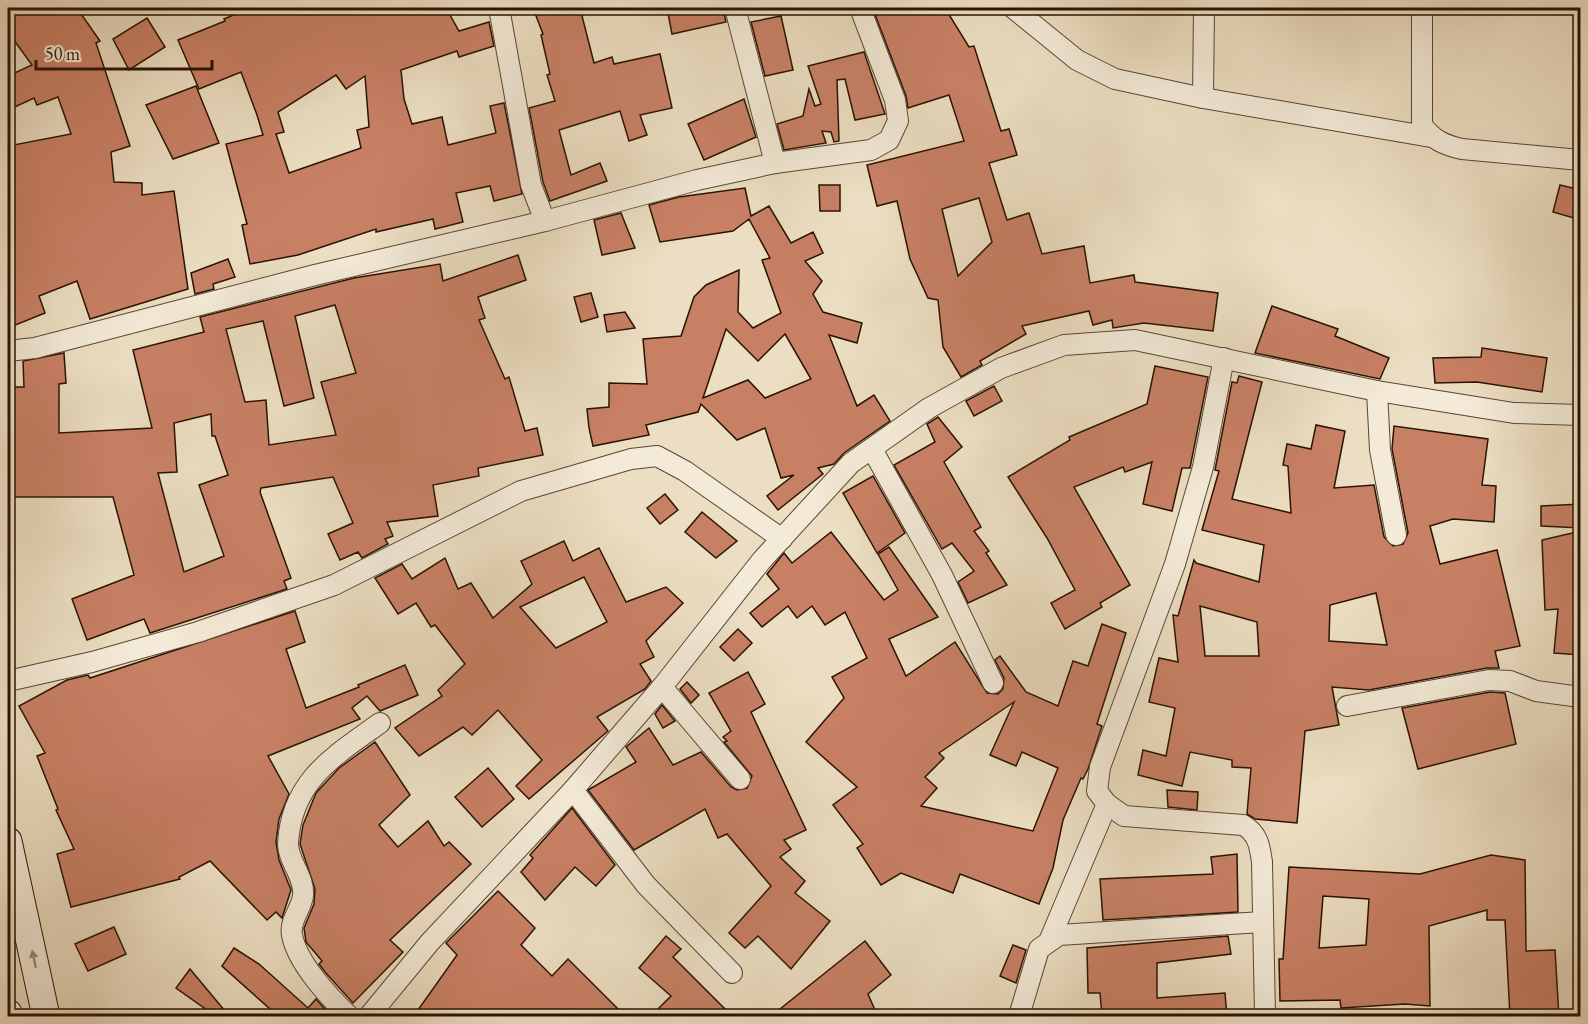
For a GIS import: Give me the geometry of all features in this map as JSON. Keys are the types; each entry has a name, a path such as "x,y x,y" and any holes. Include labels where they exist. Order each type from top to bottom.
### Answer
{"main road":[{"path":"8,841 46,1017"}],"street":[{"path":"500,8 531,185 545,221"},
{"path":"735,8 775,163"},
{"path":"8,351 35,348 315,275 545,221 696,180 775,163 871,150 889,140 898,121 895,100 860,8"},
{"path":"1013,8 1077,60 1115,79 1203,98 1431,137 1447,146 1462,149 1581,160"},
{"path":"1203,98 1204,8"},
{"path":"1422,8 1422,125 1431,137"},
{"path":"369,1017 430,942 573,790 662,687 782,538 851,463 929,408 1001,368 1064,345 1135,339 1377,391 1514,413 1581,415"},
{"path":"1224,358 1203,467 1175,564 1100,767 1097,790 1107,804 1124,816 1243,825 1251,829 1260,848 1262,862 1265,1017"},
{"path":"1377,391 1380,450 1396,535"},
{"path":"872,449 942,575 993,683"},
{"path":"8,681 92,662 198,632 334,585 521,491 631,459 657,456 685,471 782,538"},
{"path":"1347,706 1489,680 1510,681 1536,691 1581,697"},
{"path":"662,687 740,779"},
{"path":"349,1017 313,977 292,935 294,920 303,896 301,878 288,847 304,786 332,757 380,723"},
{"path":"573,790 646,885 732,973"},
{"path":"1050,939 1107,804"},
{"path":"1019,1017 1039,949 1050,939 1059,935 1262,922"}],"building":[{"path":"8,8 77,8 100,41 96,43 130,146 111,152 114,182 142,183 142,195 174,191 188,289 90,319 77,281 39,296 45,313 8,328 8,146 71,134 58,97 37,105 34,98 8,110 8,76 32,65 8,32"},
{"path":"250,8 446,8 459,31 489,22 494,46 459,57 457,51 401,70 404,99 412,124 442,117 448,145 496,133 490,106 504,103 522,194 494,201 490,186 456,193 463,222 435,229 433,219 376,232 376,229 298,255 250,264 242,225 247,224 226,144 263,135 257,115 241,72 199,89 178,40 225,21 224,19","holes":["336,75 346,89 365,76 369,127 357,130 361,148 289,173 276,134 284,132 278,112"]},
{"path":"533,8 580,8 594,63 612,57 614,64 660,54 672,108 640,115 647,135 629,141 620,111 559,130 571,175 600,163 607,181 550,201 543,182 529,108 555,101 547,75 550,74 541,35 543,34"},
{"path":"667,8 723,8 726,22 672,34"},
{"path":"945,8 969,47 974,46 1001,131 1009,129 1017,155 989,163 1007,220 1029,213 1042,254 1084,246 1090,283 1134,275 1135,282 1218,293 1213,331 1144,323 1113,328 1112,320 1093,325 1089,311 1022,326 1026,334 980,361 982,365 961,377 943,347 938,300 928,298 910,259 897,201 877,206 867,165 964,141 949,95 908,108 906,96 873,9","holes":["979,198 992,242 958,276 942,209"]},
{"path":"781,16 793,70 765,76 751,22"},
{"path":"147,18 165,47 129,70 113,39"},
{"path":"864,52 885,114 855,120 845,79 837,80 839,141 834,142 831,132 822,131 826,143 784,150 777,124 803,116 809,89 815,106 821,104 808,66"},
{"path":"196,86 219,143 173,159 146,105"},
{"path":"744,99 756,137 704,160 688,124"},
{"path":"819,185 840,185 840,211 820,211"},
{"path":"1560,185 1581,190 1581,220 1553,212"},
{"path":"745,188 751,216 769,206 791,243 813,232 823,253 805,261 822,281 813,294 823,312 862,323 857,343 829,335 857,406 874,395 890,421 844,453 834,464 818,468 823,474 778,510 767,496 794,475 781,478 765,428 737,440 701,404 698,412 646,425 649,435 593,446 587,409 609,407 609,383 647,384 643,339 681,336 694,297 706,285 739,270 738,312 753,328 781,313 762,260 770,258 749,219 733,231 660,242 649,205 679,197","holes":["726,329 758,361 785,334 811,379 765,398 748,380 703,398"]},
{"path":"621,213 635,248 602,255 594,220"},
{"path":"518,255 526,280 478,297 485,318 479,320 505,379 509,377 525,431 537,428 543,455 478,468 479,476 433,485 438,516 387,522 393,536 385,539 388,544 362,558 358,552 340,560 328,534 353,523 333,477 261,488 260,492 291,578 284,581 287,589 150,633 144,619 87,640 72,599 134,575 113,497 8,497 8,387 24,387 23,361 64,353 66,383 59,384 59,433 152,428 133,350 204,332 200,317 354,278 440,264 443,281","holes":["335,305 356,373 321,382 336,435 269,445 266,400 245,402 226,329 263,321 284,406 314,398 295,316","211,414 212,436 215,436 228,475 199,485 224,556 184,572 158,473 177,472 174,423"]},
{"path":"228,259 235,277 213,284 214,289 195,294 191,273"},
{"path":"591,293 598,317 581,322 574,297"},
{"path":"1272,306 1338,329 1335,336 1389,358 1380,379 1255,353"},
{"path":"625,312 635,328 607,332 604,315"},
{"path":"1482,348 1547,358 1542,392 1477,382 1435,383 1433,358 1481,357"},
{"path":"1155,366 1208,377 1190,468 1182,468 1172,511 1143,504 1152,462 1125,472 1123,467 1074,487 1130,585 1100,603 1102,607 1065,629 1051,603 1075,590 1047,538 1008,477 1070,440 1069,437 1147,404"},
{"path":"1239,376 1262,382 1232,499 1291,513 1288,466 1283,465 1287,444 1311,449 1316,425 1345,431 1334,488 1374,485 1384,537 1393,546 1403,544 1408,533 1392,449 1394,426 1488,439 1482,485 1496,486 1494,522 1453,519 1430,526 1440,564 1497,550 1520,646 1495,651 1499,668 1487,668 1369,690 1332,687 1339,725 1305,731 1297,823 1255,819 1247,814 1251,768 1232,767 1232,760 1190,752 1182,786 1138,775 1143,750 1166,756 1175,708 1149,702 1159,658 1178,662 1173,615 1178,616 1194,560 1196,563 1259,582 1264,545 1202,530 1219,471 1215,470 1232,382 1237,383","holes":["1376,593 1387,645 1329,641 1330,605","1200,606 1257,622 1259,656 1205,656"]},
{"path":"994,386 1002,401 974,416 966,401"},
{"path":"938,417 962,447 944,462 981,527 974,531 989,551 986,553 1007,585 968,603 958,582 974,571 952,543 942,549 894,465 935,442 927,424"},
{"path":"873,476 905,533 877,553 843,493"},
{"path":"665,494 678,510 660,524 647,508"},
{"path":"1581,504 1581,528 1541,526 1541,506"},
{"path":"702,512 737,541 716,558 685,532"},
{"path":"1581,531 1581,655 1554,653 1558,609 1545,610 1542,540"},
{"path":"831,532 884,600 898,590 878,554 889,547 938,617 889,639 906,676 955,642 987,693 998,694 1003,689 1004,678 995,660 1000,656 1026,692 1058,706 1073,661 1088,666 1102,624 1126,633 1097,724 1102,726 1088,769 1083,779 1081,778 1063,820 1053,868 1039,904 960,874 953,893 901,873 881,885 857,848 863,844 833,805 857,787 806,742 844,698 832,677 867,658 845,612 825,625 812,606 797,618 788,606 762,627 750,613 779,589 767,574 784,553 792,563","holes":["1014,702 990,755 1016,766 1022,752 1058,768 1033,831 921,806 937,788 925,777 944,758 939,753"]},
{"path":"564,541 573,561 599,548 626,602 666,587 683,603 646,641 654,657 640,664 651,681 645,689 597,717 608,731 529,799 516,786 542,760 498,710 472,735 463,727 419,756 395,728 442,696 438,690 465,664 435,625 431,627 416,603 398,614 375,578 402,564 412,579 445,558 458,589 471,583 493,618 532,584 521,561","holes":["584,577 607,622 556,648 520,607"]},
{"path":"295,611 305,642 286,649 306,708 359,687 358,685 405,665 418,695 380,711 367,696 352,708 360,719 268,756 289,794 279,819 276,842 279,860 291,890 282,918 276,912 267,920 210,861 179,877 180,879 71,907 57,854 74,849 56,810 58,809 37,756 45,753 19,706 67,680 88,675 90,678"},
{"path":"738,629 752,643 734,661 720,647"},
{"path":"748,672 765,704 751,712 806,830 784,840 791,849 780,857 805,881 795,893 830,921 791,969 758,936 745,948 729,933 771,886 727,834 718,838 705,809 634,850 588,790 636,762 626,747 649,728 673,765 701,752 731,787 737,790 747,788 752,776 724,742 727,741 723,737 731,731 709,693"},
{"path":"687,682 699,695 691,703 680,689"},
{"path":"1490,692 1505,693 1516,744 1418,769 1402,708"},
{"path":"662,705 675,721 663,728 655,714"},
{"path":"375,742 410,795 379,825 398,847 428,821 444,846 449,842 471,864 390,940 403,952 353,1003 325,972 319,964 322,961 306,942 304,928 314,904 315,889 300,844 303,825 316,793 339,768"},
{"path":"488,768 514,799 482,827 455,797"},
{"path":"1167,790 1198,792 1197,810 1168,807"},
{"path":"572,808 615,865 596,886 575,867 545,900 521,872 533,858 530,855"},
{"path":"1237,854 1238,912 1103,920 1100,879 1213,874 1211,857"},
{"path":"1491,855 1525,860 1526,951 1555,950 1559,1017 1510,1017 1505,920 1487,920 1487,910 1429,926 1430,1006 1405,1004 1341,1008 1340,1000 1280,1001 1279,959 1283,959 1289,867 1420,874","holes":["1323,896 1369,899 1366,945 1319,948"]},
{"path":"498,891 535,928 521,945 552,976 568,959 626,1017 413,1017 457,955 446,943"},
{"path":"114,927 126,954 88,971 75,944"},
{"path":"666,936 681,949 673,957 733,1017 650,1017 671,996 639,968"},
{"path":"1228,936 1231,954 1157,963 1157,998 1225,993 1227,1017 1102,1017 1100,993 1088,993 1087,948"},
{"path":"865,941 891,975 868,994 878,1017 770,1017"},
{"path":"1013,945 1026,950 1016,983 1000,976"},
{"path":"234,948 259,964 308,1008 316,999 332,1017 279,1017 222,966"},
{"path":"190,969 230,1017 217,1017 176,988"}]}
